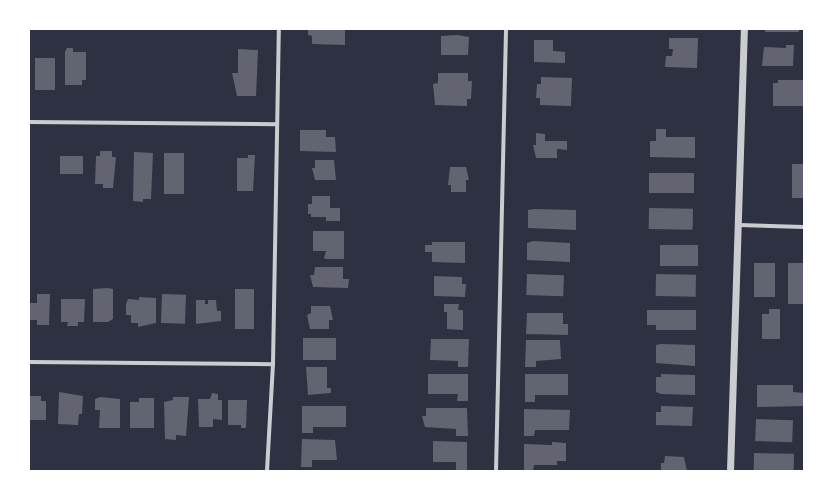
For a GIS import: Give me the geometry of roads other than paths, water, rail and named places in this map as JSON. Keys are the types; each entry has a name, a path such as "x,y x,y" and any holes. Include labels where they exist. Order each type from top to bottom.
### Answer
{"street":[{"path":"267,471 273,364 279,29"},
{"path":"496,471 506,29"},
{"path":"730,471 744,29"},
{"path":"29,122 277,124"},
{"path":"738,225 804,227"},
{"path":"29,362 273,364"}]}
